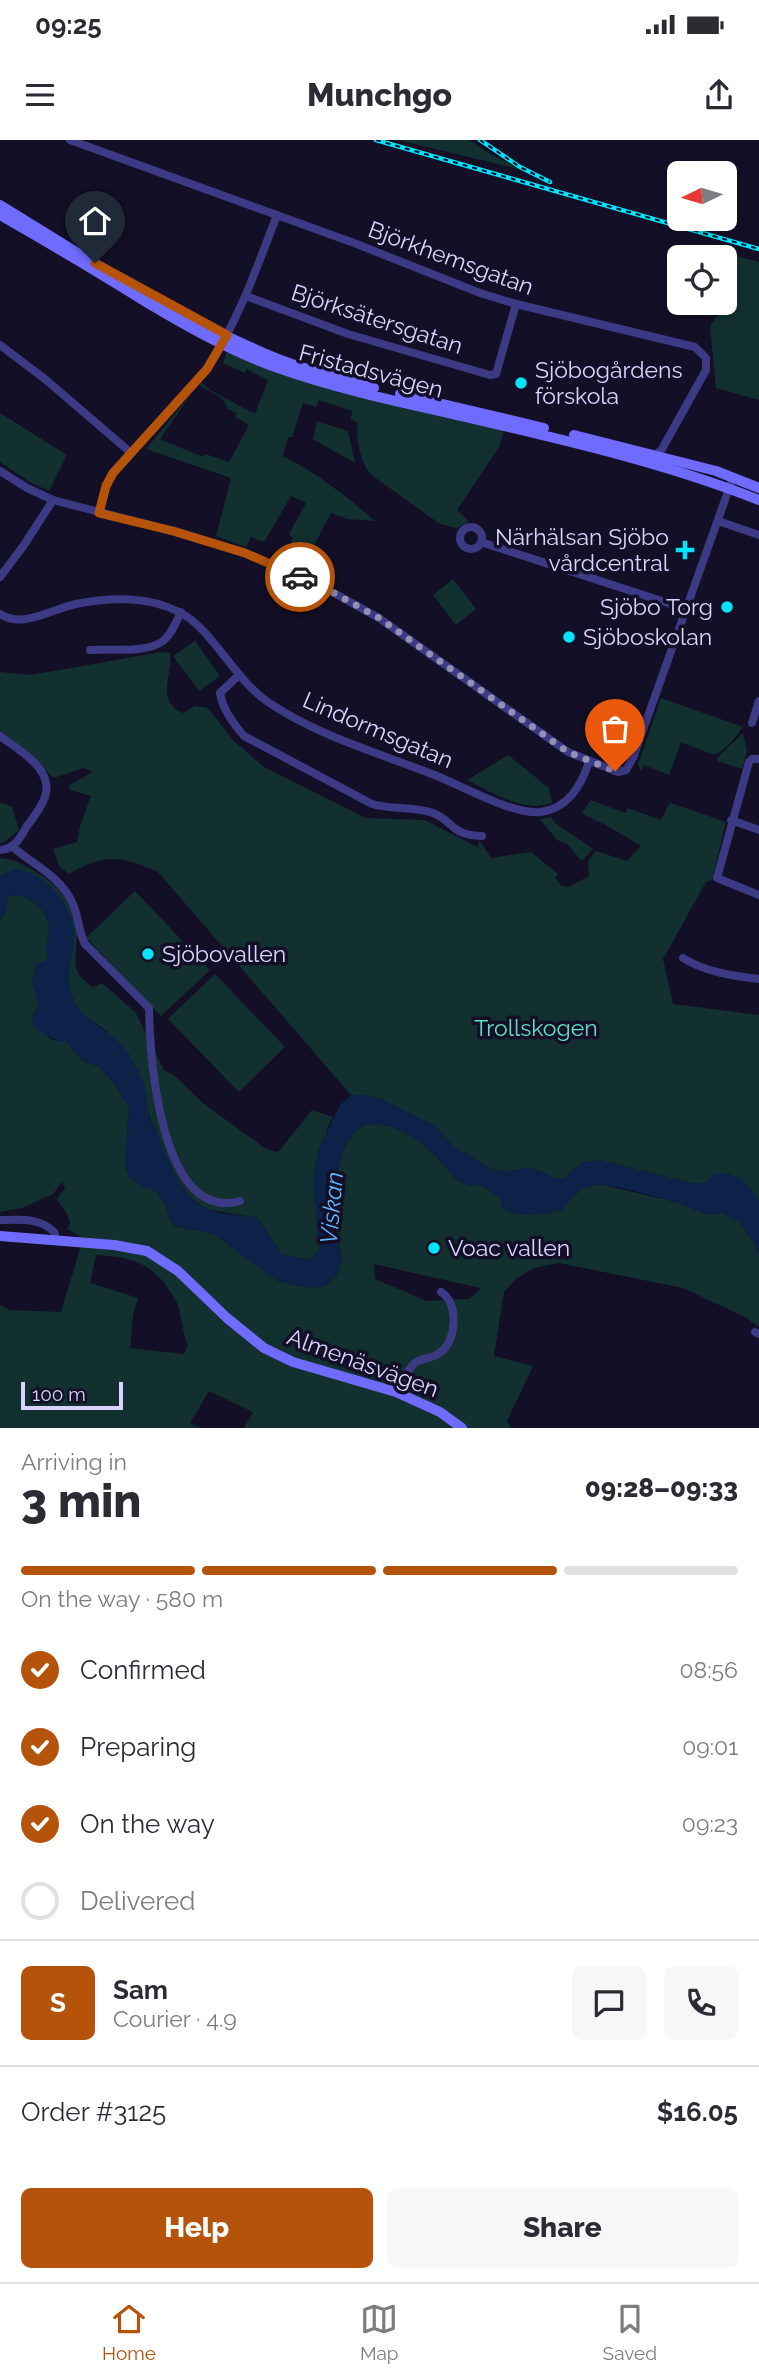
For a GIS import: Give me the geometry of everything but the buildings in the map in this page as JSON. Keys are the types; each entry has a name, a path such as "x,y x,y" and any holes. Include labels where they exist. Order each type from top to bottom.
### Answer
{"street":[{"name":"Björkhemsgatan","path":"70,140 516,304 695,347 706,358 706,370 662,449 652,459"},
{"name":"Fristadsvägen","path":"0,205 276,368 338,387 652,459 731,483 759,488"},
{"name":"Fristadsvägen","path":"0,215 155,308 225,339"},
{"path":"99,513 108,479 207,369 225,339 246,296 277,215"},
{"name":"Björksätersgatan","path":"246,296 348,334 490,375 496,374 516,304"},
{"path":"0,345 45,379 130,452"},
{"path":"0,471 53,500 245,553 325,588 379,618 568,752 618,772 626,770 633,758 731,483"},
{"name":"Fristadsvägen","path":"731,483 759,500"},
{"path":"0,577 53,500"},
{"path":"718,521 759,535"},
{"path":"481,542 686,609"},
{"name":"Lindormsgatan","path":"0,614 15,620 27,619 76,603 124,599 155,603 180,612 197,624 238,676 267,701 314,728 363,750 432,774 520,811 539,813 559,807 575,792 589,762"},
{"path":"90,650 146,648 156,645 168,635 180,612"},
{"path":"238,676 220,693 232,723 244,736 372,804 384,808 433,813 459,833 482,836"},
{"path":"751,723 759,701"},
{"path":"0,736 33,762 46,784 46,793 41,804 13,847 0,850"},
{"path":"756,759 749,762 717,878 759,895"},
{"path":"731,820 759,830"},
{"path":"13,847 58,883 72,900 80,935 85,944 149,1008 151,1056 162,1123 169,1145 186,1179 193,1188 212,1202 220,1204 240,1201"},
{"path":"683,958 695,966 733,976 759,979"},
{"path":"0,1220 31,1220 44,1224 55,1233 55,1240"},
{"name":"Almenäsvägen","path":"0,1236 114,1245 147,1251 178,1271 236,1325 275,1354 293,1362 399,1393 440,1412 462,1428"},
{"path":"399,1393 415,1363 441,1353 446,1344 453,1327 453,1310 449,1297 441,1292"}],"green space":[{"path":"398,140 469,140 522,170"},
{"path":"737,256 759,262 759,400 716,388 710,326 717,315 737,315"},
{"path":"227,351 504,431 499,447 457,510 469,521 457,528 440,524 370,474 360,450 358,423 351,420 352,411 319,400 316,407 303,403 283,456 331,486 375,521 347,519 331,513 306,560 290,553 286,560 284,559 293,538 289,534 306,503 291,496 264,542 251,537 246,547 216,536 231,478 146,449 191,394 160,439 203,457 205,454 229,462 249,425 235,417 237,413 228,409 222,398 199,385 201,382 210,390 255,414 268,380 247,369 245,373 223,363"},
{"path":"0,413 67,455 49,491 0,462"},
{"path":"317,421 348,431 355,463 313,439"},
{"path":"453,579 476,609 456,625 433,595"},
{"path":"195,641 220,676 199,691 173,656"},
{"name":"Trollskogen","path":"161,652 170,653 167,695 175,708 183,713 195,706 208,708 233,740 264,767 366,818 425,820 483,850 477,846 480,841 491,858 531,852 558,874 555,877 561,886 568,887 589,876 588,861 596,851 627,861 641,846 582,813 591,800 625,813 628,808 661,820 671,803 726,822 712,880 706,882 663,959 673,1004 759,1015 759,1202 757,1198 705,1183 691,1183 599,1160 582,1162 565,1178 555,1178 529,1167 507,1172 491,1169 454,1147 436,1127 382,1100 366,1095 351,1095 158,872 113,859 92,863 69,874 60,867 53,849 77,842 91,796 70,790 68,786 93,772 83,768 54,778 0,731 0,672 31,675"},
{"path":"661,698 743,727 726,747 714,755 681,742 669,775 644,765 641,771 638,764"},
{"path":"743,733 747,751 742,769 717,761 718,757"},
{"path":"508,755 549,788 552,803 519,804 467,780"},
{"path":"0,802 12,807 19,830 3,843 0,843"},
{"path":"551,817 555,823 593,849 582,861 567,844 557,840 540,819"},
{"path":"0,858 25,866 47,879 61,892 74,916 77,935 76,964 80,976 93,987 102,983 136,1013 164,1070 175,1076 204,1104 266,1149 278,1152 312,1110 333,1117 327,1128 318,1224 319,1251 311,1260 281,1254 258,1218 206,1209 189,1196 174,1175 147,1110 146,1093 107,1031 81,1014 74,1002 69,987 68,964 74,934 15,869 0,876"},
{"name":"Sjöbovallen","path":"135,891 210,970 161,1016 86,938"},
{"path":"18,895 30,899 43,912 48,923 48,957 39,1003 32,1018 46,1035 55,1040 65,1040 83,1061 100,1067 113,1082 129,1108 125,1164 129,1177 141,1186 156,1191 166,1205 175,1226 214,1234 278,1281 309,1288 325,1286 337,1275 342,1258 333,1222 337,1211 338,1171 344,1149 356,1131 364,1126 382,1125 397,1129 419,1141 458,1180 481,1185 500,1198 563,1209 583,1188 599,1184 680,1203 705,1214 723,1213 739,1222 755,1244 759,1257 759,1327 745,1317 683,1288 559,1263 534,1268 517,1278 504,1292 494,1356 533,1366 507,1421 511,1428 244,1428 253,1412 209,1391 190,1423 201,1428 0,1428 0,1305 9,1310 61,1312 80,1249 81,1237 67,1229 70,1224 67,1214 57,1199 65,1188 62,1182 53,1194 22,1208 0,1212 0,921 6,910 8,896","holes":["96,1255 135,1261 158,1276 179,1308 188,1346 184,1354 130,1348 133,1315 138,1298 90,1283","374,1264 480,1288 481,1289 469,1299 427,1301 375,1279"]},
{"path":"215,974 285,1047 239,1092 168,1019"}],"water":[{"name":"Viskan","path":"15,869 37,876 47,883 56,891 69,912 74,935 69,973 73,998 83,1014 115,1039 129,1054 147,1095 150,1120 182,1187 196,1202 211,1211 258,1218 281,1254 311,1260 319,1251 313,1178 318,1150 340,1105 351,1095 366,1095 382,1100 436,1127 454,1147 491,1169 507,1172 529,1167 555,1178 565,1178 582,1162 599,1160 691,1183 705,1183 713,1175 727,1173 744,1181 759,1202 759,1257 755,1244 739,1222 723,1213 705,1214 680,1203 622,1188 599,1184 583,1188 570,1199 564,1209 532,1215 516,1214 502,1208 500,1198 482,1185 458,1180 431,1151 412,1137 390,1126 374,1124 356,1131 349,1139 341,1159 337,1182 337,1211 333,1222 342,1258 337,1275 325,1286 309,1288 278,1281 214,1234 175,1226 169,1217 166,1204 156,1191 141,1186 129,1177 125,1164 129,1108 113,1082 100,1067 83,1061 66,1041 60,1042 34,1028 32,1018 39,1003 32,983 36,964 47,961 49,930 41,909 23,897 8,896 6,910 0,921 0,876"}],"railway":[{"path":"376,140 759,249"},
{"path":"480,140 520,167 550,182"}],"way so far":[{"path":"300,577 379,618 568,752 615,771"}],"place":[{"name":"Sjöbogårdens förskola","path":"521,383"},
{"name":"Närhälsan Sjöbo vårdcentral","path":"685,550"},
{"name":"Sjöbo Torg","path":"727,607"},
{"name":"Sjöboskolan","path":"569,637"},
{"name":"Sjöbovallen","path":"148,954"},
{"name":"Voac vallen","path":"434,1248"}],"route":[{"path":"95,263 227,335 207,369 108,479 99,513 173,531 245,553 300,577"}]}
